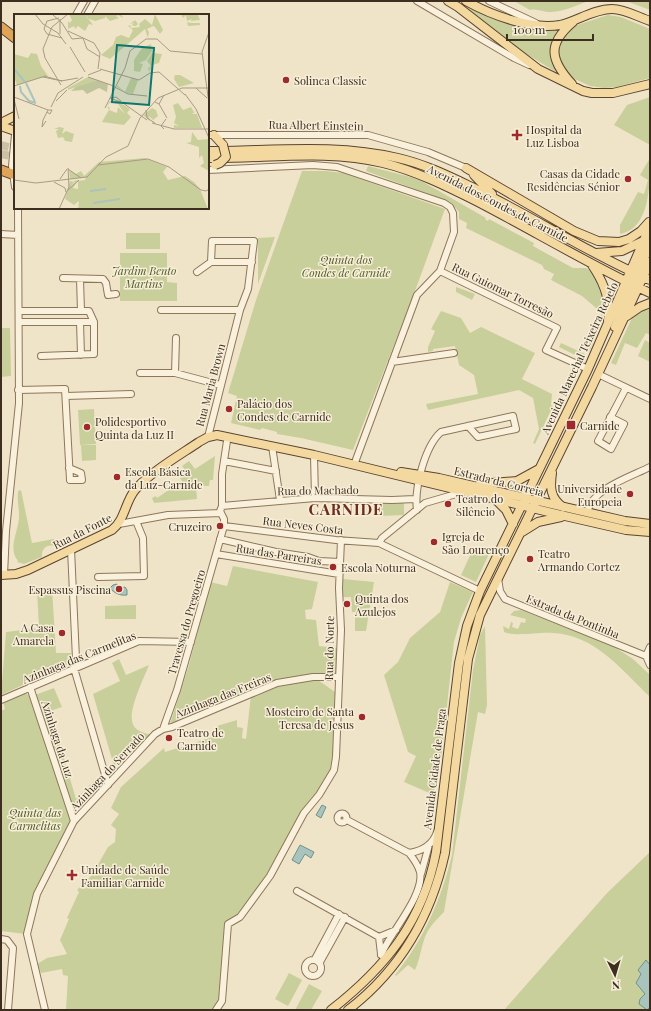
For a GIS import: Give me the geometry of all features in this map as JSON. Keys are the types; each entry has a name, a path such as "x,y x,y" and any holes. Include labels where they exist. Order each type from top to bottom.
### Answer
{"highway":[{"path":"1,27 14,37"},
{"path":"1,170 12,174"}],"main road":[{"path":"448,1 458,7 538,69 575,87 592,93 601,94 623,92 649,84"},
{"path":"466,1 514,21 539,24 560,25 598,11 612,9 626,11 650,22"},
{"path":"575,87 559,70 555,51 557,39 577,19"},
{"path":"1,124 14,117"},
{"path":"1,124 14,130"},
{"path":"211,135 223,145 226,157 220,163 212,164"},
{"name":"Avenida dos Condes de Carnide","path":"209,151 321,148 365,151 398,158 425,166 499,201 590,251 640,276"},
{"name":"Avenida dos Condes de Carnide","path":"209,158 338,157 384,163 427,177 650,293"},
{"path":"466,168 499,201"},
{"path":"466,168 574,231 598,241 619,242 635,236 650,222"},
{"name":"Avenida Marechal Teixeira Rebelo","path":"612,342 618,320 633,285 640,276 650,226"},
{"path":"574,231 590,251 622,251 647,242"},
{"name":"Avenida Marechal Teixeira Rebelo","path":"522,506 607,327 633,285 650,262"},
{"path":"592,264 605,290 609,309 607,327"},
{"name":"Avenida Marechal Teixeira Rebelo","path":"534,505 612,342 626,316 633,285"},
{"path":"626,316 640,307 650,303"},
{"path":"588,369 598,374"},
{"path":"208,437 216,435 225,436 419,478"},
{"name":"Rua Maria Brown","path":"119,524 131,496 139,485 208,437"},
{"path":"472,485 512,482 523,479 539,468"},
{"path":"520,533 538,522 565,512 556,501 552,492 552,468"},
{"name":"Estrada da Correia","path":"419,478 472,485 526,498 534,505"},
{"name":"Estrada da Correia","path":"419,478 496,501 522,506 534,505 565,512 626,530 650,532"},
{"path":"496,501 506,510 513,524"},
{"name":"Avenida Cidade de Praga","path":"348,1010 367,996 406,950 423,920 434,894 445,853 471,645 480,615 534,505"},
{"name":"Avenida Cidade de Praga","path":"331,1010 371,975 400,942 418,910 434,863 459,663 467,626 480,591 522,506"},
{"name":"Estrada da Correia","path":"565,512 587,513 625,522 650,524"},
{"name":"Rua da Fonte","path":"2,575 28,570 71,548 112,530 119,524"}],"street":[{"path":"77,14 84,1"},
{"path":"88,14 95,1"},
{"path":"416,1 510,56 538,69"},
{"path":"490,1 539,24"},
{"name":"Rua Albert Einstein","path":"211,135 368,135 428,152 466,168"},
{"path":"14,149 12,174 14,182"},
{"path":"209,170 306,166 337,167 444,203 452,210 455,224 454,232 440,271"},
{"path":"2,575 15,444 18,390 18,209"},
{"path":"1,234 18,235"},
{"name":"Rua Maria Brown","path":"208,437 240,310 248,289 254,242 212,241 212,262"},
{"path":"197,272 212,262 252,262"},
{"name":"Rua Guiomar Torresão","path":"354,465 417,296 440,271 557,328 546,350 588,369"},
{"path":"63,278 103,279 106,283 108,295 116,294"},
{"path":"80,279 80,311"},
{"path":"19,310 89,311 94,322 94,354 41,356"},
{"path":"161,310 240,310"},
{"path":"19,322 94,322"},
{"path":"80,322 81,355"},
{"path":"175,372 176,338"},
{"path":"392,362 454,352"},
{"path":"140,373 175,372 220,385"},
{"path":"598,374 650,399"},
{"path":"610,417 624,424 611,449 598,441 610,417 626,388"},
{"path":"18,390 65,389 70,468"},
{"path":"66,396 131,394"},
{"path":"417,510 415,499 419,478 434,438 441,432 475,423 513,416 516,429 478,437 468,426"},
{"name":"Travessa do Pregoeiro","path":"163,729 177,690 224,526 222,512 222,474 228,441"},
{"path":"272,446 280,500"},
{"path":"314,455 315,498"},
{"path":"224,461 276,471"},
{"path":"587,513 588,506 605,488 650,468"},
{"name":"Estrada da Correia","path":"379,542 425,504 463,492"},
{"name":"Rua do Machado","path":"222,512 280,500 315,498 392,500 415,499"},
{"name":"Rua da Fonte","path":"119,524 168,515 222,512"},
{"path":"98,577 144,576 143,538 136,521"},
{"name":"Rua Neves Costa","path":"224,526 341,540 379,542"},
{"path":"220,539 276,552 308,556 319,561 340,562"},
{"name":"Rua do Norte","path":"216,1010 222,1001 228,924 240,917 270,876 304,813 319,795 334,770 336,757 341,630 339,574 341,540"},
{"path":"379,542 480,591"},
{"path":"71,548 76,667 108,784"},
{"name":"Rua das Parreiras","path":"216,554 339,574"},
{"path":"317,571 319,561"},
{"name":"Estrada da Pontinha","path":"498,577 502,595 512,603 646,656"},
{"name":"Azinhaga das Carmelitas","path":"1,700 139,641 191,642"},
{"path":"650,647 646,656 650,665"},
{"name":"Azinhaga das Freiras","path":"163,729 239,700 277,683 313,677 338,677"},
{"name":"Azinhaga da Luz","path":"30,687 74,821"},
{"name":"Azinhaga do Serrado","path":"45,1010 28,934 37,894 74,821 155,734 163,729"},
{"path":"347,820 409,852 418,866 420,876"},
{"path":"371,975 410,906 429,845 438,831"},
{"path":"409,852 421,850 429,845"},
{"path":"297,891 379,937 392,933 398,929"},
{"path":"317,960 342,916"},
{"path":"379,937 381,956"},
{"path":"1,939 7,940 13,948 8,1010"}],"green space":[{"path":"455,1 517,26 540,31 558,30 553,41 551,51 552,61 556,72 520,50"},
{"path":"514,1 589,1 566,9 549,12 530,10"},
{"path":"626,1 650,1 650,10"},
{"path":"608,15 621,17 650,29 650,78 617,87 604,88 590,86 568,76 557,56 560,38 574,26"},
{"path":"650,97 650,145 614,125 627,105"},
{"path":"650,158 649,191 643,214 638,223 630,230 620,234 620,225 638,192 644,194 648,180 640,175"},
{"path":"368,166 418,179 486,218 485,219 488,221 489,219 534,243 533,246 573,268 586,268 591,271 596,278 603,299 605,315 589,352 584,350 602,313 582,296 551,280 554,274 544,269 542,265 466,228 467,223 459,219 459,212 450,202 366,171"},
{"name":"Quinta dos Condes de Carnide","path":"302,171 343,173 445,209 415,291 353,450 277,434 277,432 262,428 260,430 231,423 237,396 228,393 256,300"},
{"path":"126,233 160,233 160,249 126,249"},
{"path":"275,237 258,284 258,238"},
{"name":"Jardim Bento Martins","path":"120,253 167,253 167,282 177,283 177,301 120,301"},
{"path":"456,287 475,294 472,300 456,292"},
{"path":"650,307 650,335 646,333 637,348 625,343 616,365 611,363 632,318 641,310"},
{"path":"441,311 461,318 470,333 481,327 535,353 522,379 552,394 551,405 553,406 535,444 533,443 539,429 533,398 519,390 428,410 426,404 478,394 474,375 459,365 455,346 433,349 433,351 428,352 428,347 435,331 431,329"},
{"path":"1,328 10,328 11,376 1,377"},
{"path":"645,340 650,343 650,362 638,356"},
{"path":"561,343 585,355 579,357 559,347"},
{"name":"Polidesportivo Quinta da Luz II","path":"94,409 96,444 80,445 78,410"},
{"name":"Polidesportivo Quinta da Luz II","path":"81,445 96,445 96,460 82,461"},
{"path":"215,456 213,480 210,480 209,486 196,486 197,499 154,503 152,498 156,496 157,498 182,481 180,478 187,473 182,466 189,461 195,469"},
{"path":"21,490 32,543 54,539 57,547 46,547 43,551 42,557 24,564 17,562 18,561 15,556 13,545 19,522 18,491"},
{"path":"379,502 404,502 404,515 380,516"},
{"path":"474,547 489,554 476,582 461,575"},
{"path":"233,566 318,582 312,609 305,610 306,619 316,620 319,646 337,648 337,675 276,682 170,724 189,665 210,582 227,586"},
{"path":"343,579 374,582 366,631 355,631 355,612 352,612 351,597 342,597"},
{"path":"450,582 473,592 461,618 454,642 441,760 436,770 434,795 404,782 416,756 408,752 384,675 398,662 410,638 440,612"},
{"path":"52,589 56,653 71,653 71,663 1,695 6,632 39,628 37,591"},
{"path":"136,605 136,619 105,619 105,606"},
{"path":"521,610 613,646 633,659 649,674 650,697 606,655 581,640 567,635 552,633 514,634 504,632 503,626 509,629 511,622 513,623 512,627 518,629 521,622 525,623 526,619 510,615 514,611"},
{"path":"485,626 487,705 485,714 478,712 444,912 427,933 415,970 408,965 396,976 395,975 423,933 437,903 448,872 452,855 473,670 480,635"},
{"path":"119,659 126,675 149,665 134,703 132,719 136,728 151,735 126,762 124,759 114,766 93,694 120,681 112,663"},
{"path":"309,679 318,680 335,692 333,770 265,878 239,914 226,923 220,1000 213,1010 66,1010 68,976 63,975 62,969 41,973 37,964 47,958 67,954 60,940 69,919 67,918 79,892 77,890 92,875 108,847 115,842 116,829 111,825 119,814 111,808 121,787 164,748 165,752 216,736 217,726 237,720 237,727 243,728 242,738 246,739 251,695 278,684"},
{"path":"54,688 62,707 50,711 76,799 102,773 106,784 77,813 74,812 35,695"},
{"name":"Quinta das Carmelitas","path":"25,693 31,697 71,822 36,891 25,934 1,931 1,711 5,709 3,702"},
{"path":"650,852 650,1010 504,1010 607,893"},
{"path":"289,973 302,980 288,1006 275,999"},
{"path":"309,984 322,991 311,1010 295,1010"}],"water":[{"name":"Espassus Piscina","path":"117,584 121,588 125,587 127,590 127,595 117,594 110,588"},
{"path":"322,805 326,807 321,818 316,815"},
{"path":"300,845 314,852 311,858 305,854 299,864 292,860"},
{"path":"646,960 650,965 650,1007 647,1010 639,1004 640,999 645,994 636,983 641,974 638,970"}],"tunnel":[{"path":"1,145 14,149"},
{"path":"1,154 14,157"}],"place":[{"name":"Solinca Classic","path":"286,80"},
{"name":"Hospital da Luz Lisboa","path":"517,135"},
{"name":"Casas da Cidade Residências Sénior","path":"628,179"},
{"name":"Palácio dos Condes de Carnide","path":"229,409"},
{"name":"Carnide","path":"571,425"},
{"name":"Polidesportivo Quinta da Luz II","path":"87,427"},
{"name":"Escola Básica da Luz-Carnide","path":"117,477"},
{"name":"Universidade Europeia","path":"630,494"},
{"name":"Teatro do Silêncio","path":"448,504"},
{"name":"Cruzeiro","path":"220,526"},
{"name":"Igreja de São Lourenço","path":"434,542"},
{"name":"Teatro Armando Cortez","path":"530,559"},
{"name":"Escola Noturna","path":"333,567"},
{"name":"Espassus Piscina","path":"119,589"},
{"name":"Quinta dos Azulejos","path":"347,604"},
{"name":"A Casa Amarela","path":"62,633"},
{"name":"Mosteiro de Santa Teresa de Jesus","path":"362,717"},
{"name":"Teatro de Carnide","path":"169,738"},
{"name":"Unidade de Saúde Familiar Carnide","path":"72,875"}],"district":[{"name":"CARNIDE","path":"346,509"}]}
